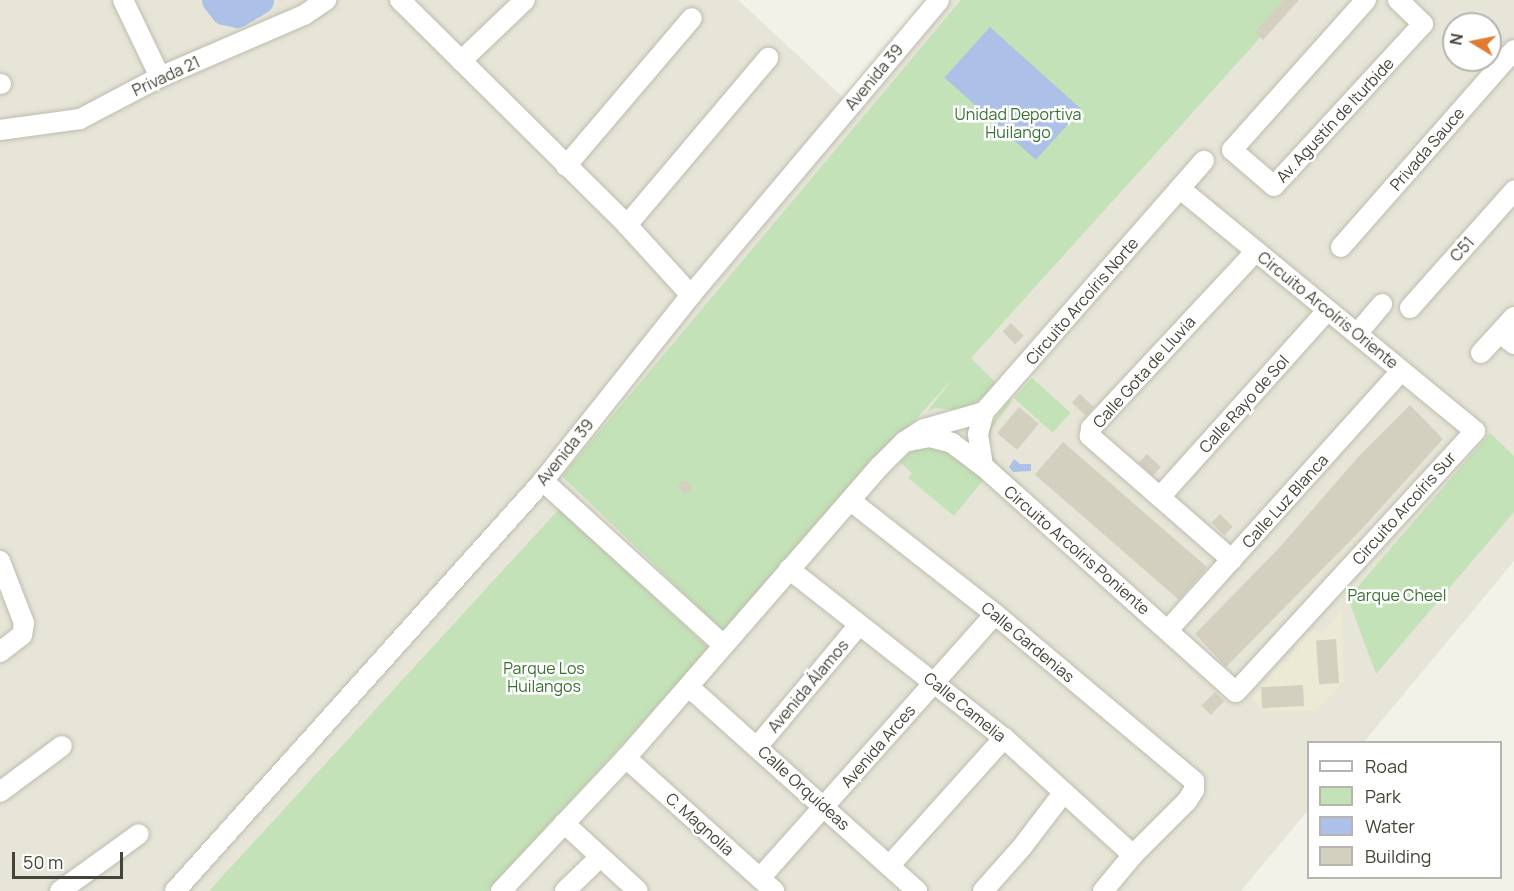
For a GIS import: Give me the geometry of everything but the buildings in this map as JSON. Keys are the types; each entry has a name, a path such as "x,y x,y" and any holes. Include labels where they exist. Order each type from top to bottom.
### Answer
{"street":[{"path":"123,0 160,77"},
{"name":"Privada 21","path":"0,130 80,119 160,77 304,15 326,0"},
{"path":"461,61 525,0"},
{"name":"Avenida 39","path":"176,891 543,481 691,295 939,0"},
{"name":"Av. Agustín de Iturbide","path":"1366,0 1232,150 1274,186 1423,24 1398,0"},
{"path":"412,4 461,61 627,225 691,295"},
{"path":"566,166 692,18"},
{"name":"Privada Sauce","path":"1341,248 1514,50"},
{"path":"627,225 768,58"},
{"name":"Circuito Arcoíris Norte","path":"984,412 1204,161"},
{"name":"Circuito Arcoíris Oriente","path":"1180,189 1475,431"},
{"name":"C51","path":"1410,308 1514,191"},
{"name":"Calle Gota de Lluvia","path":"1232,560 1090,436 1091,428 1256,251"},
{"path":"1357,334 1382,304"},
{"name":"Calle Rayo de Sol","path":"1160,497 1328,310"},
{"path":"1481,353 1507,338 1514,317"},
{"name":"Calle Luz Blanca","path":"1168,630 1401,371"},
{"path":"501,891 626,758 723,645 904,442 924,429 984,412"},
{"path":"983,466 978,434 984,412"},
{"name":"Circuito Arcoíris Sur","path":"1236,692 1475,431"},
{"name":"Circuito Arcoíris Poniente","path":"904,442 930,437 952,443 983,466 1236,692"},
{"path":"543,481 723,645"},
{"name":"Calle Gardenias","path":"850,501 995,614 1194,781 1194,790 1188,801 1133,855"},
{"path":"0,561 24,618 22,635 0,652"},
{"name":"Calle Camelia","path":"789,570 935,681 1004,738 1133,855"},
{"name":"Avenida Arces","path":"767,885 824,808 995,614"},
{"name":"Avenida Álamos","path":"757,747 859,625"},
{"name":"Calle Orquídeas","path":"689,687 917,891"},
{"path":"890,865 1004,738"},
{"path":"0,792 62,747"},
{"name":"C. Magnolia","path":"626,758 767,885"},
{"path":"983,891 1022,847 1064,792"},
{"path":"564,823 638,891"},
{"path":"60,891 139,834"},
{"path":"1103,891 1133,855"},
{"path":"565,891 600,857"}],"shaded area":[{"path":"0,0 738,0 847,101 930,0 1514,0 1514,561 1365,741 1307,741 1307,811 1241,891 0,891"},
{"path":"1342,608 1344,682 1316,711 1263,711 1252,698 1283,660 1286,663 1298,648 1295,645 1309,630 1316,630 1322,635"}],"green space":[{"name":"Unidad Deportiva Huilango","path":"961,0 1294,0 971,358 996,383 984,397 958,410 936,408 927,412 953,378 724,632 562,476"},
{"path":"1032,378 1071,413 1053,433 1014,398"},
{"path":"1009,400 1011,402 992,428 989,447 998,464 1021,485 1019,488 991,460 986,447 989,427"},
{"name":"Parque Cheel","path":"1490,433 1514,456 1514,512 1376,674 1348,598"},
{"path":"925,447 951,451 984,479 954,516 908,478 912,473 900,462 912,451"},
{"name":"Parque Los Huilangos","path":"559,509 710,649 487,891 209,891"}],"water":[{"path":"990,27 1081,109 1036,160 944,78"},
{"path":"1014,459 1020,464 1031,464 1031,471 1013,472 1009,467"}],"waterway":[{"path":"215,0 224,11 237,14 260,0"}]}
